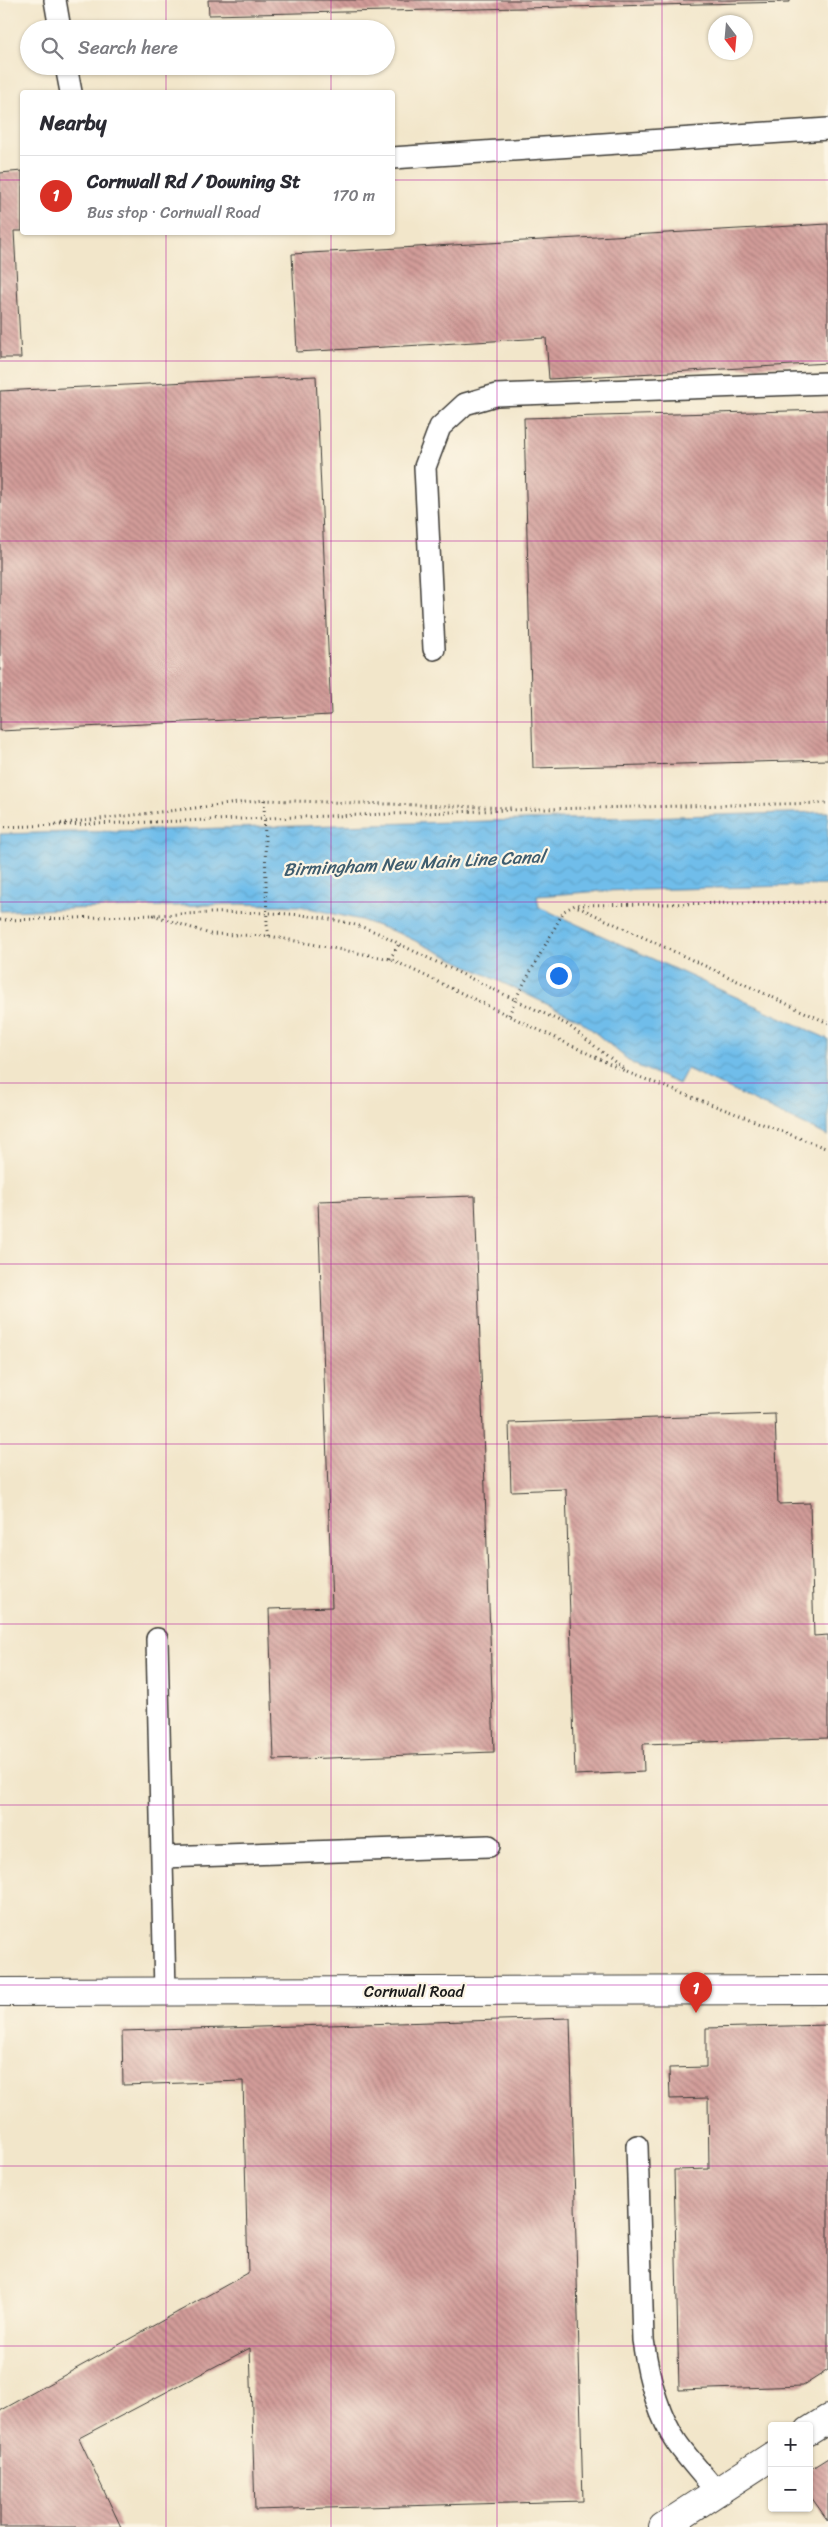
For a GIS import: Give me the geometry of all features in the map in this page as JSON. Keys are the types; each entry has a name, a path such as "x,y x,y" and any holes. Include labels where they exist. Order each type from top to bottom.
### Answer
{"street":[{"name":"Cornwall Road","path":"0,1992 828,1990"},
{"path":"813,2428 828,2419"},
{"path":"663,2527 768,2459"}],"lane":[{"path":"55,0 58,20"},
{"path":"68,75 71,90"},
{"path":"395,158 729,138 828,129"},
{"path":"434,649 425,467 440,427 465,404 496,395 828,383"},
{"path":"157,1639 165,1992"},
{"path":"162,1858 489,1846"},
{"path":"637,2146 643,2340 648,2369 664,2418 677,2443 717,2492"}],"path":[{"path":"33,827 264,800 541,809"},
{"path":"264,800 267,925 269,936"},
{"path":"0,827 541,809 828,803"},
{"path":"508,1015 564,911 575,905 828,902"},
{"path":"575,905 828,1024"},
{"path":"0,920 240,912 292,914 381,932 399,944 568,1025 629,1074"},
{"path":"154,915 210,934 269,936 390,959 629,1074 828,1149"},
{"path":"390,959 399,944"}],"water":[{"name":"Birmingham New Main Line Canal","path":"828,812 828,885 601,891 537,896 539,907 828,1039 828,1136 687,1069 679,1084 633,1064 580,1020 401,934 361,920 300,906 240,904 0,911 0,834"}],"building":[{"path":"208,0 790,0 790,2 209,15"},
{"path":"20,171 20,231 14,231 21,358 0,358 0,173"},
{"path":"828,224 828,363 549,379 546,338 297,352 292,254"},
{"path":"316,376 331,715 0,731 0,391"},
{"path":"828,410 828,760 533,768 524,418"},
{"path":"475,1196 494,1752 274,1760 269,1609 332,1607 318,1201"},
{"path":"775,1414 778,1504 810,1503 814,1636 828,1635 828,1738 643,1744 644,1772 575,1775 566,1489 511,1491 509,1423"},
{"path":"570,2018 583,2501 255,2510 250,2348 79,2438 121,2527 0,2527 0,2411 248,2273 243,2081 123,2085 122,2031"},
{"path":"828,2025 828,2370 803,2386 679,2390 674,2170 709,2169 708,2098 670,2099 669,2068 706,2067 706,2028"},
{"path":"828,2458 828,2521 813,2500 813,2467"}],"place":[{"name":"Cornwall Rd / Downing St","path":"696,2013"}]}
